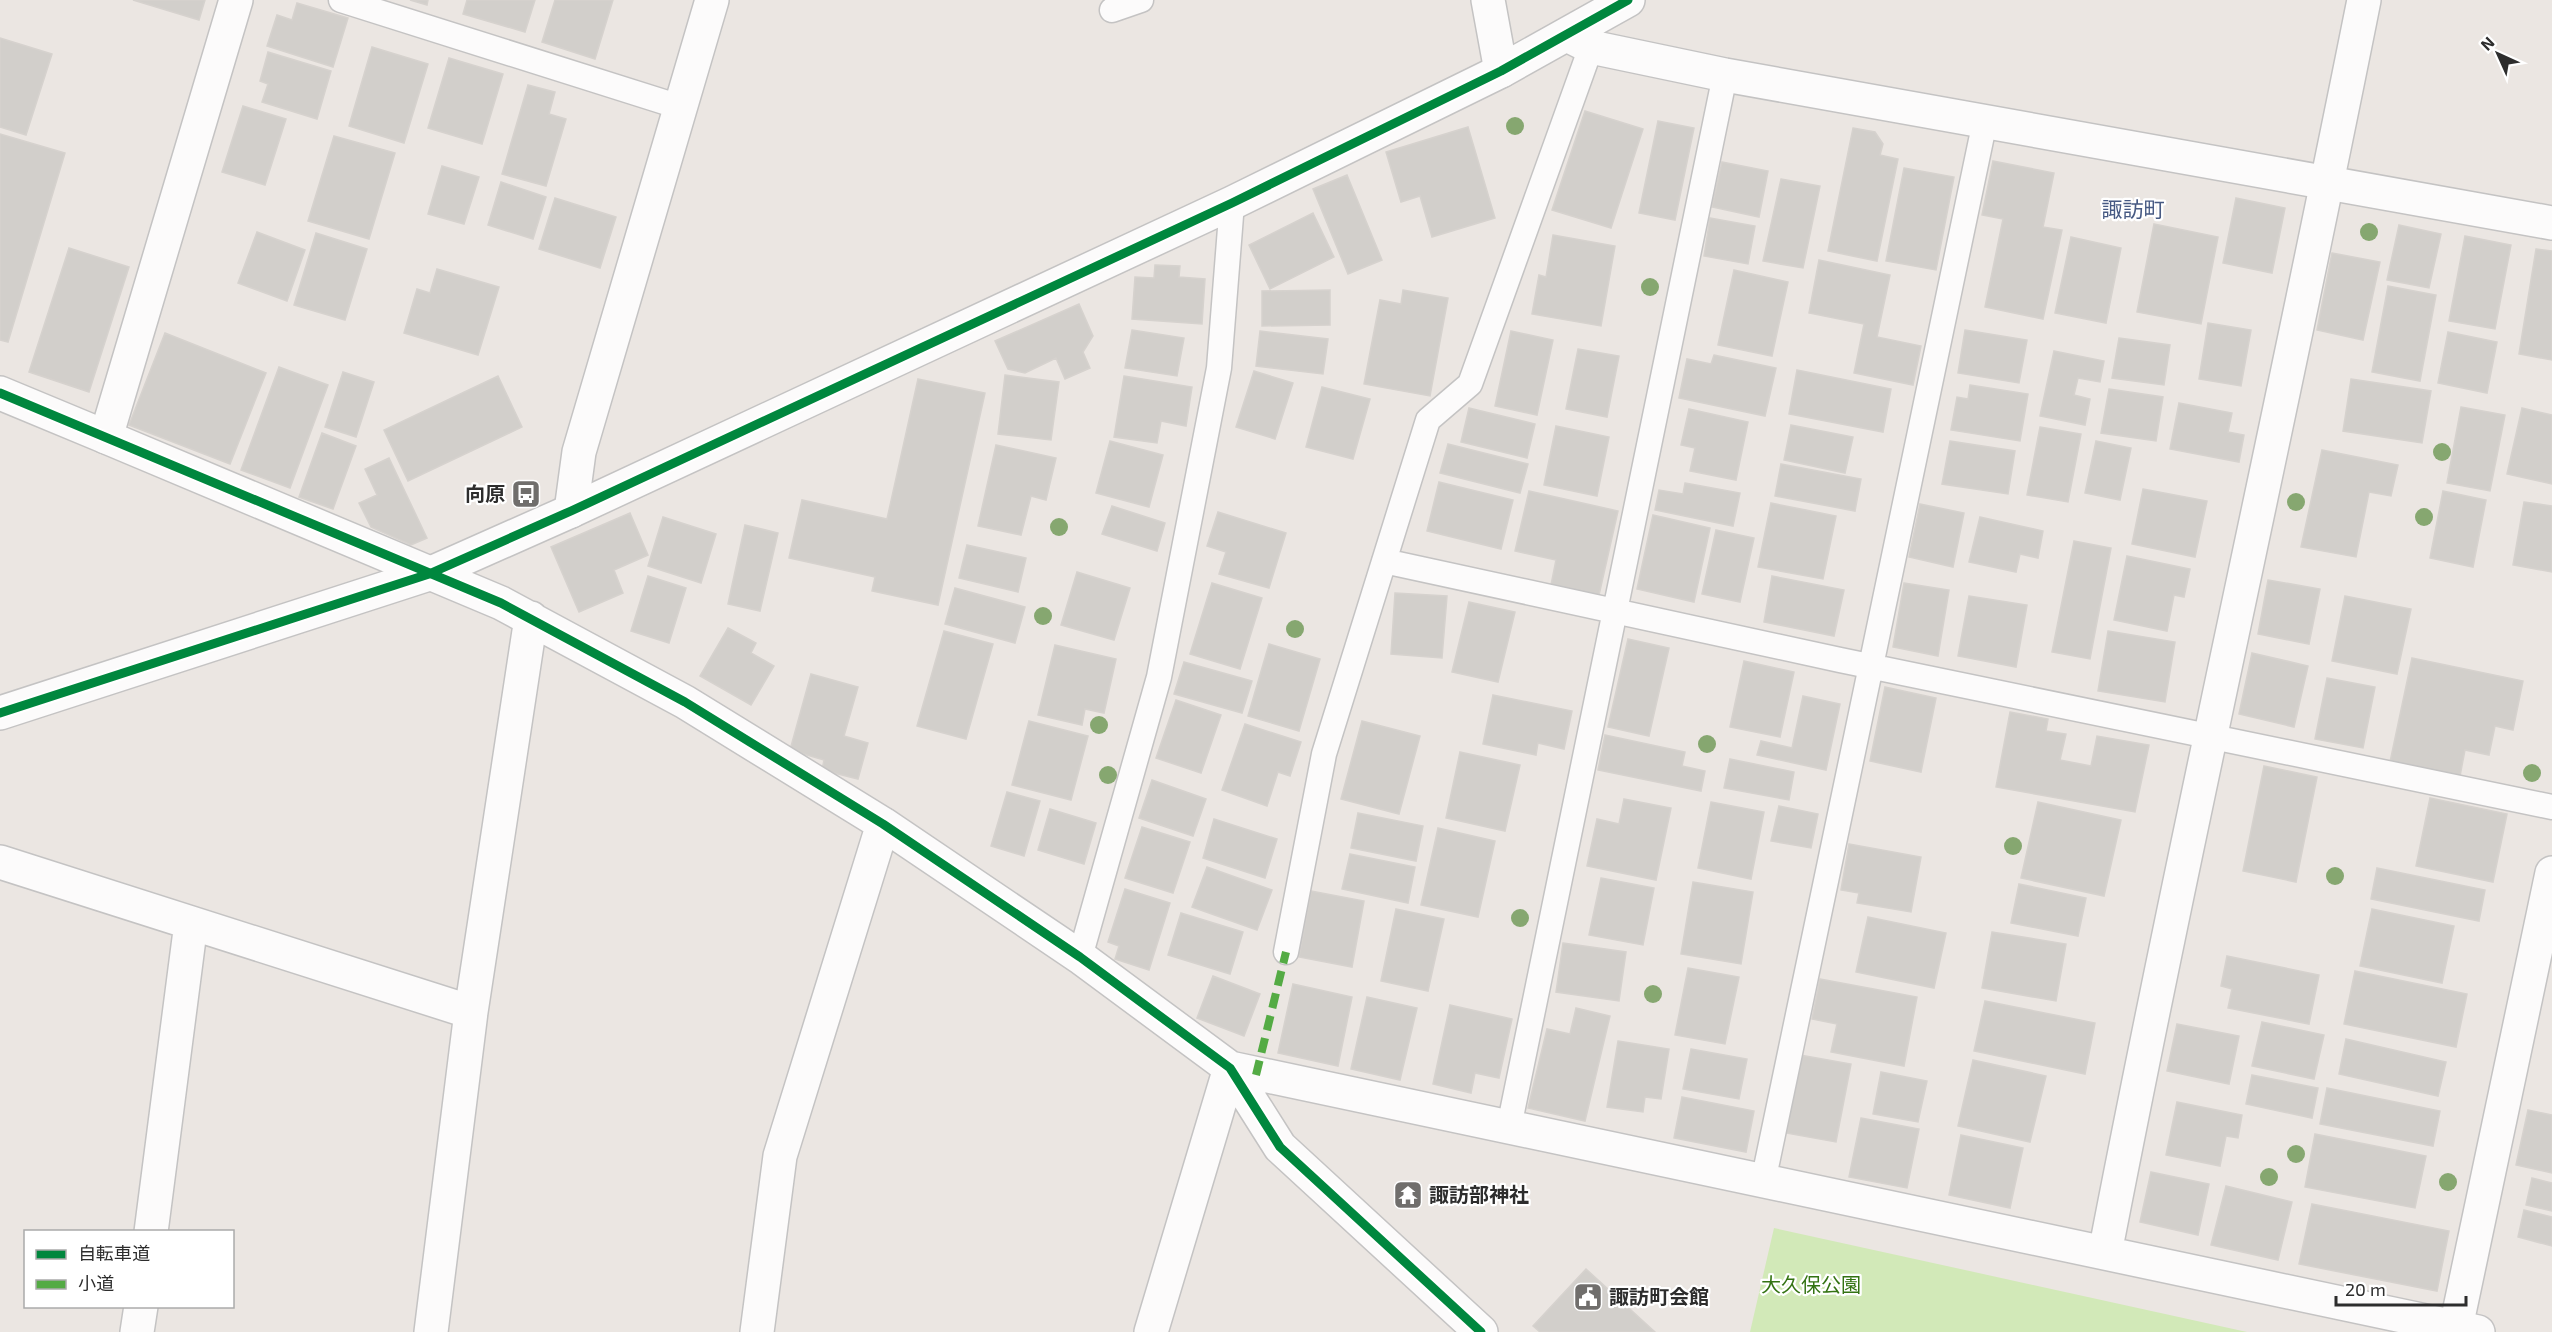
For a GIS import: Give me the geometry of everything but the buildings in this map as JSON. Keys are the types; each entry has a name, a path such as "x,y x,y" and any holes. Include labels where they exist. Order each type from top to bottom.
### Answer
{"street":[{"path":"106,438 124,370 236,0"},
{"path":"572,511 579,452 712,0"},
{"path":"1488,0 1501,70"},
{"path":"0,713 429,574 572,511 1232,203 1501,70 1579,41 1628,0"},
{"path":"2105,1253 2210,735 2328,182 2364,0"},
{"path":"1579,41 1725,75 2552,223"},
{"path":"0,393 501,603 685,702 883,824 1080,957 1230,1068 1280,1148 1481,1332"},
{"path":"431,1332 471,1012 531,618"},
{"path":"757,1332 780,1156 883,824"},
{"path":"0,862 471,1012"},
{"path":"1230,1068 2463,1331 2552,873"},
{"path":"151,1230 191,923"},
{"path":"1151,1332 1230,1068"},
{"path":"137,1332 141,1308"}],"lane":[{"path":"341,0 680,107"},
{"path":"1112,10 1141,0"},
{"path":"1286,952 1324,754 1428,420 1470,384 1579,41"},
{"path":"1509,1127 1725,75"},
{"path":"1763,1182 1985,121"},
{"path":"1080,957 1160,677 1219,368 1232,203"},
{"path":"1384,561 1613,612 2552,807"}],"green space":[{"name":"大久保公園","path":"1774,1228 2247,1332 1750,1332"}],"marked path":[{"path":"1256,1075 1286,952"}],"cycle path":[{"path":"0,713 429,574 571,511 1232,203 1501,71 1628,0"},
{"path":"0,393 501,603 685,702 883,824 1080,957 1230,1068 1280,1147 1481,1332"}],"place":[{"name":"向原","path":"526,494"},
{"name":"諏訪部神社","path":"1408,1195"},
{"name":"諏訪町会館","path":"1588,1297"}],"district":[{"name":"諏訪町","path":"2133,210"}]}
